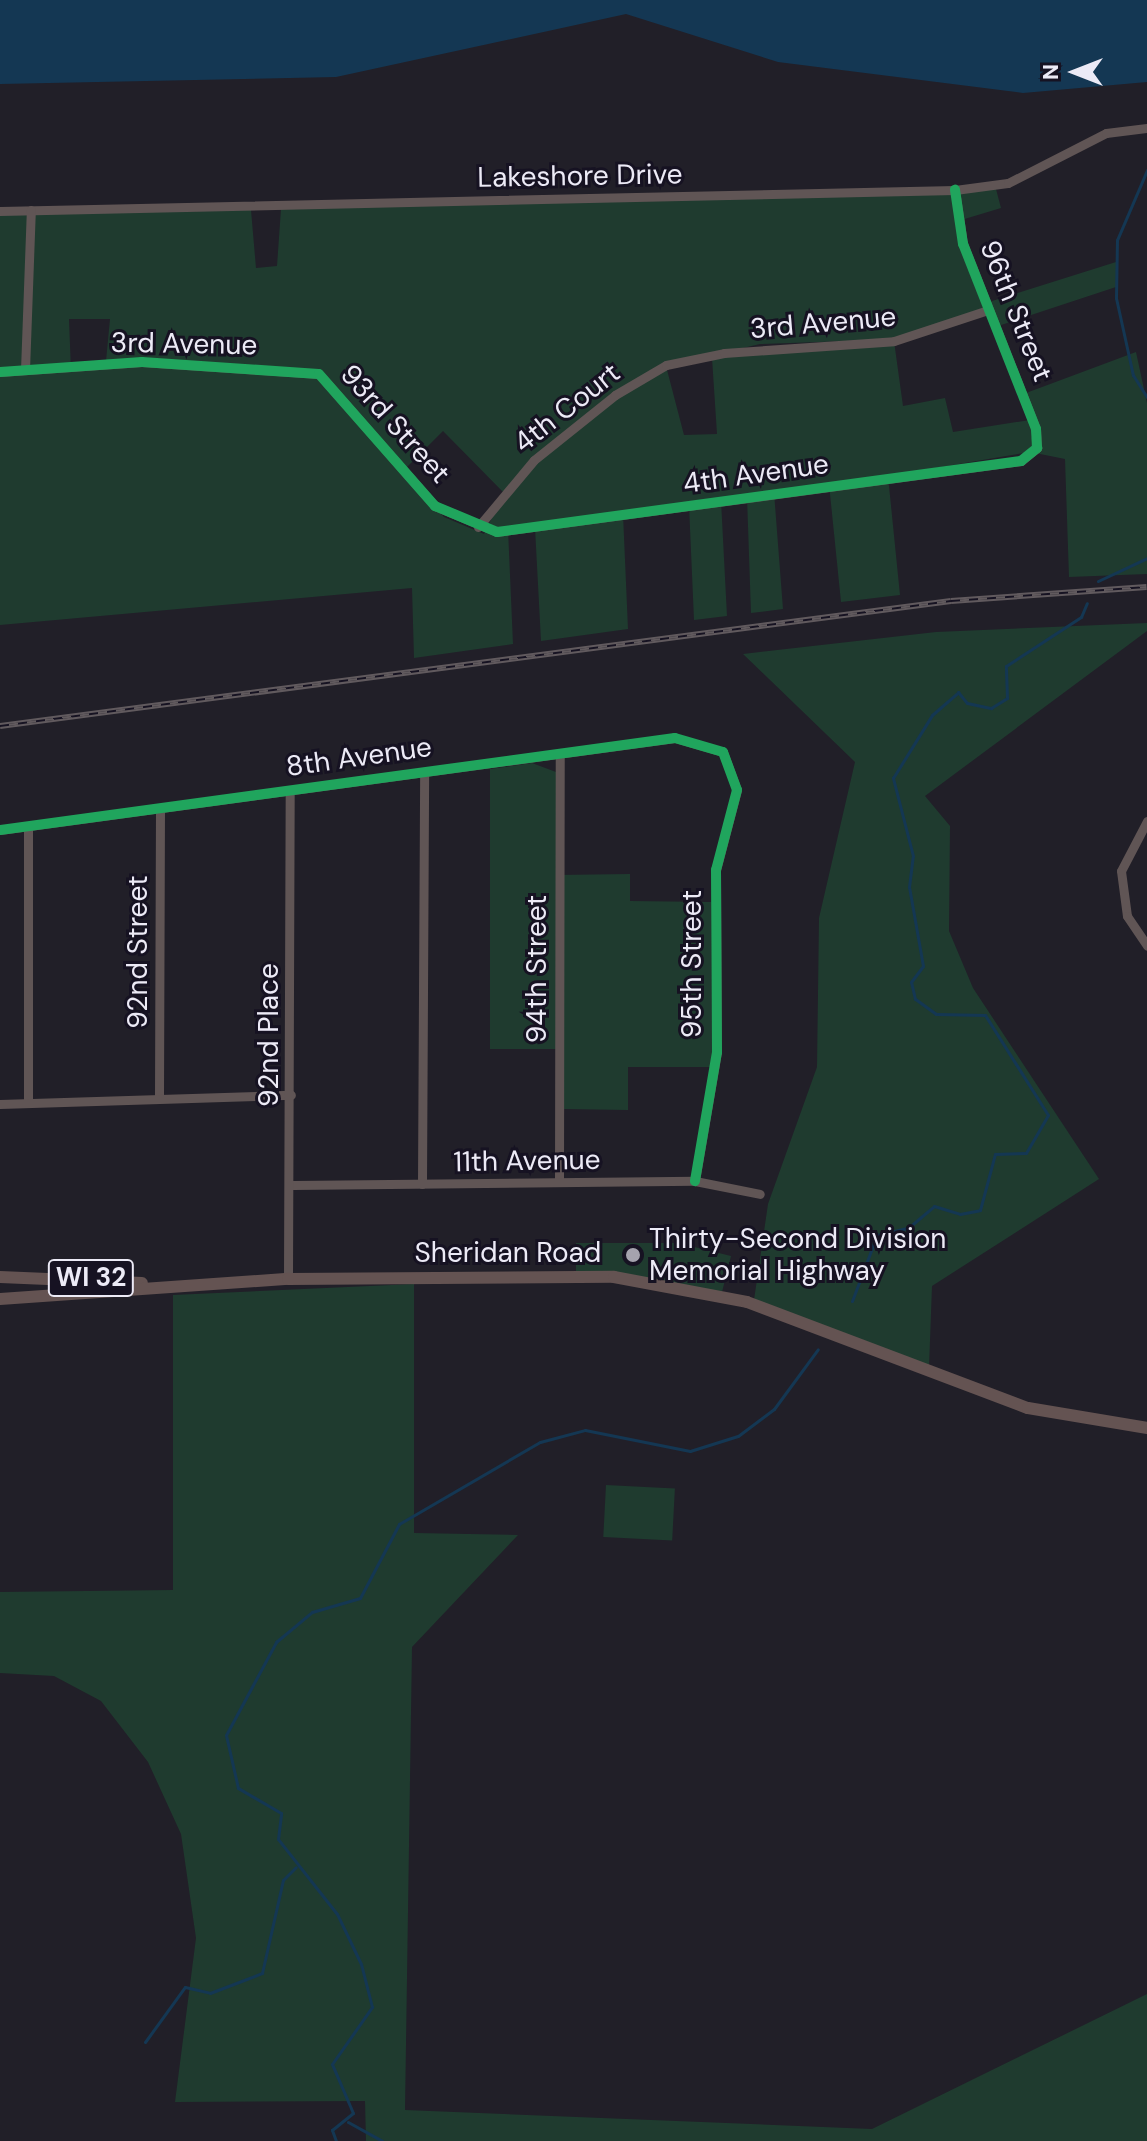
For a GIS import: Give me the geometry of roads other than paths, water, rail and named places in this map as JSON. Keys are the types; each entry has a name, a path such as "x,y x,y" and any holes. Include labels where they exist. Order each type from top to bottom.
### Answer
{"main road":[{"name":"Sheridan Road","path":"0,1299 288,1279 529,1275 665,1284 747,1302 1028,1408 1147,1428"},
{"name":"Sheridan Road","path":"0,1277 181,1286"}],"street":[{"name":"Lakeshore Drive","path":"0,211 955,190 1008,183 1106,133 1147,128"},
{"name":"96th Street","path":"955,190 963,244 1030,410 1037,448"},
{"path":"25,370 31,210"},
{"name":"3rd Avenue","path":"706,355 894,341 988,310"},
{"name":"4th Court","path":"478,527 509,485 615,395 666,365 706,355"},
{"name":"3rd Avenue","path":"0,372 142,362 319,374"},
{"name":"93rd Street","path":"319,374 435,506 478,527"},
{"name":"4th Avenue","path":"478,527 508,533 619,518 1013,462 1037,448"},
{"name":"8th Avenue","path":"0,830 675,738 723,752"},
{"name":"95th Street","path":"695,1181 717,1052 716,870 737,790 723,752"},
{"name":"94th Street","path":"559,1182 560,756"},
{"path":"422,1184 424,774"},
{"name":"92nd Place","path":"288,1279 293,1185 290,791"},
{"name":"92nd Street","path":"159,1095 160,809"},
{"path":"1146,822 1127,851 1122,894 1147,946"},
{"path":"28,827 28,1103"},
{"path":"0,1104 159,1095 291,1095"},
{"name":"11th Avenue","path":"293,1185 695,1181 760,1194"}],"water":[{"path":"0,0 1147,0 1147,82 1023,93 778,62 626,14 336,77 0,84"}],"waterway":[{"path":"1147,170 1117,240 1116,298 1133,375 1147,397"},
{"path":"1098,581 1147,558"},
{"path":"852,1301 877,1235 908,1228 934,1206 960,1214 980,1210 995,1154 1026,1153 1048,1115 985,1015 936,1014 915,999 911,982 923,966 909,887 913,856 893,778 932,715 958,692 967,703 991,708 1007,698 1006,666 1081,617 1087,603"},
{"path":"336,2141 332,2130 353,2113 332,2064 372,2007 361,1964 337,1914 278,1839 281,1813 238,1788 226,1735 276,1642 312,1612 360,1598 399,1524 540,1442 585,1430 690,1451 738,1436 774,1409 818,1349"},
{"path":"145,2042 185,1987 210,1993 262,1973 283,1880 296,1867"},
{"path":"348,2122 382,2141"}],"railway":[{"path":"0,726 951,601 1147,587"}],"place":[{"name":"Thirty-Second Division Memorial Highway","path":"633,1255"}]}
